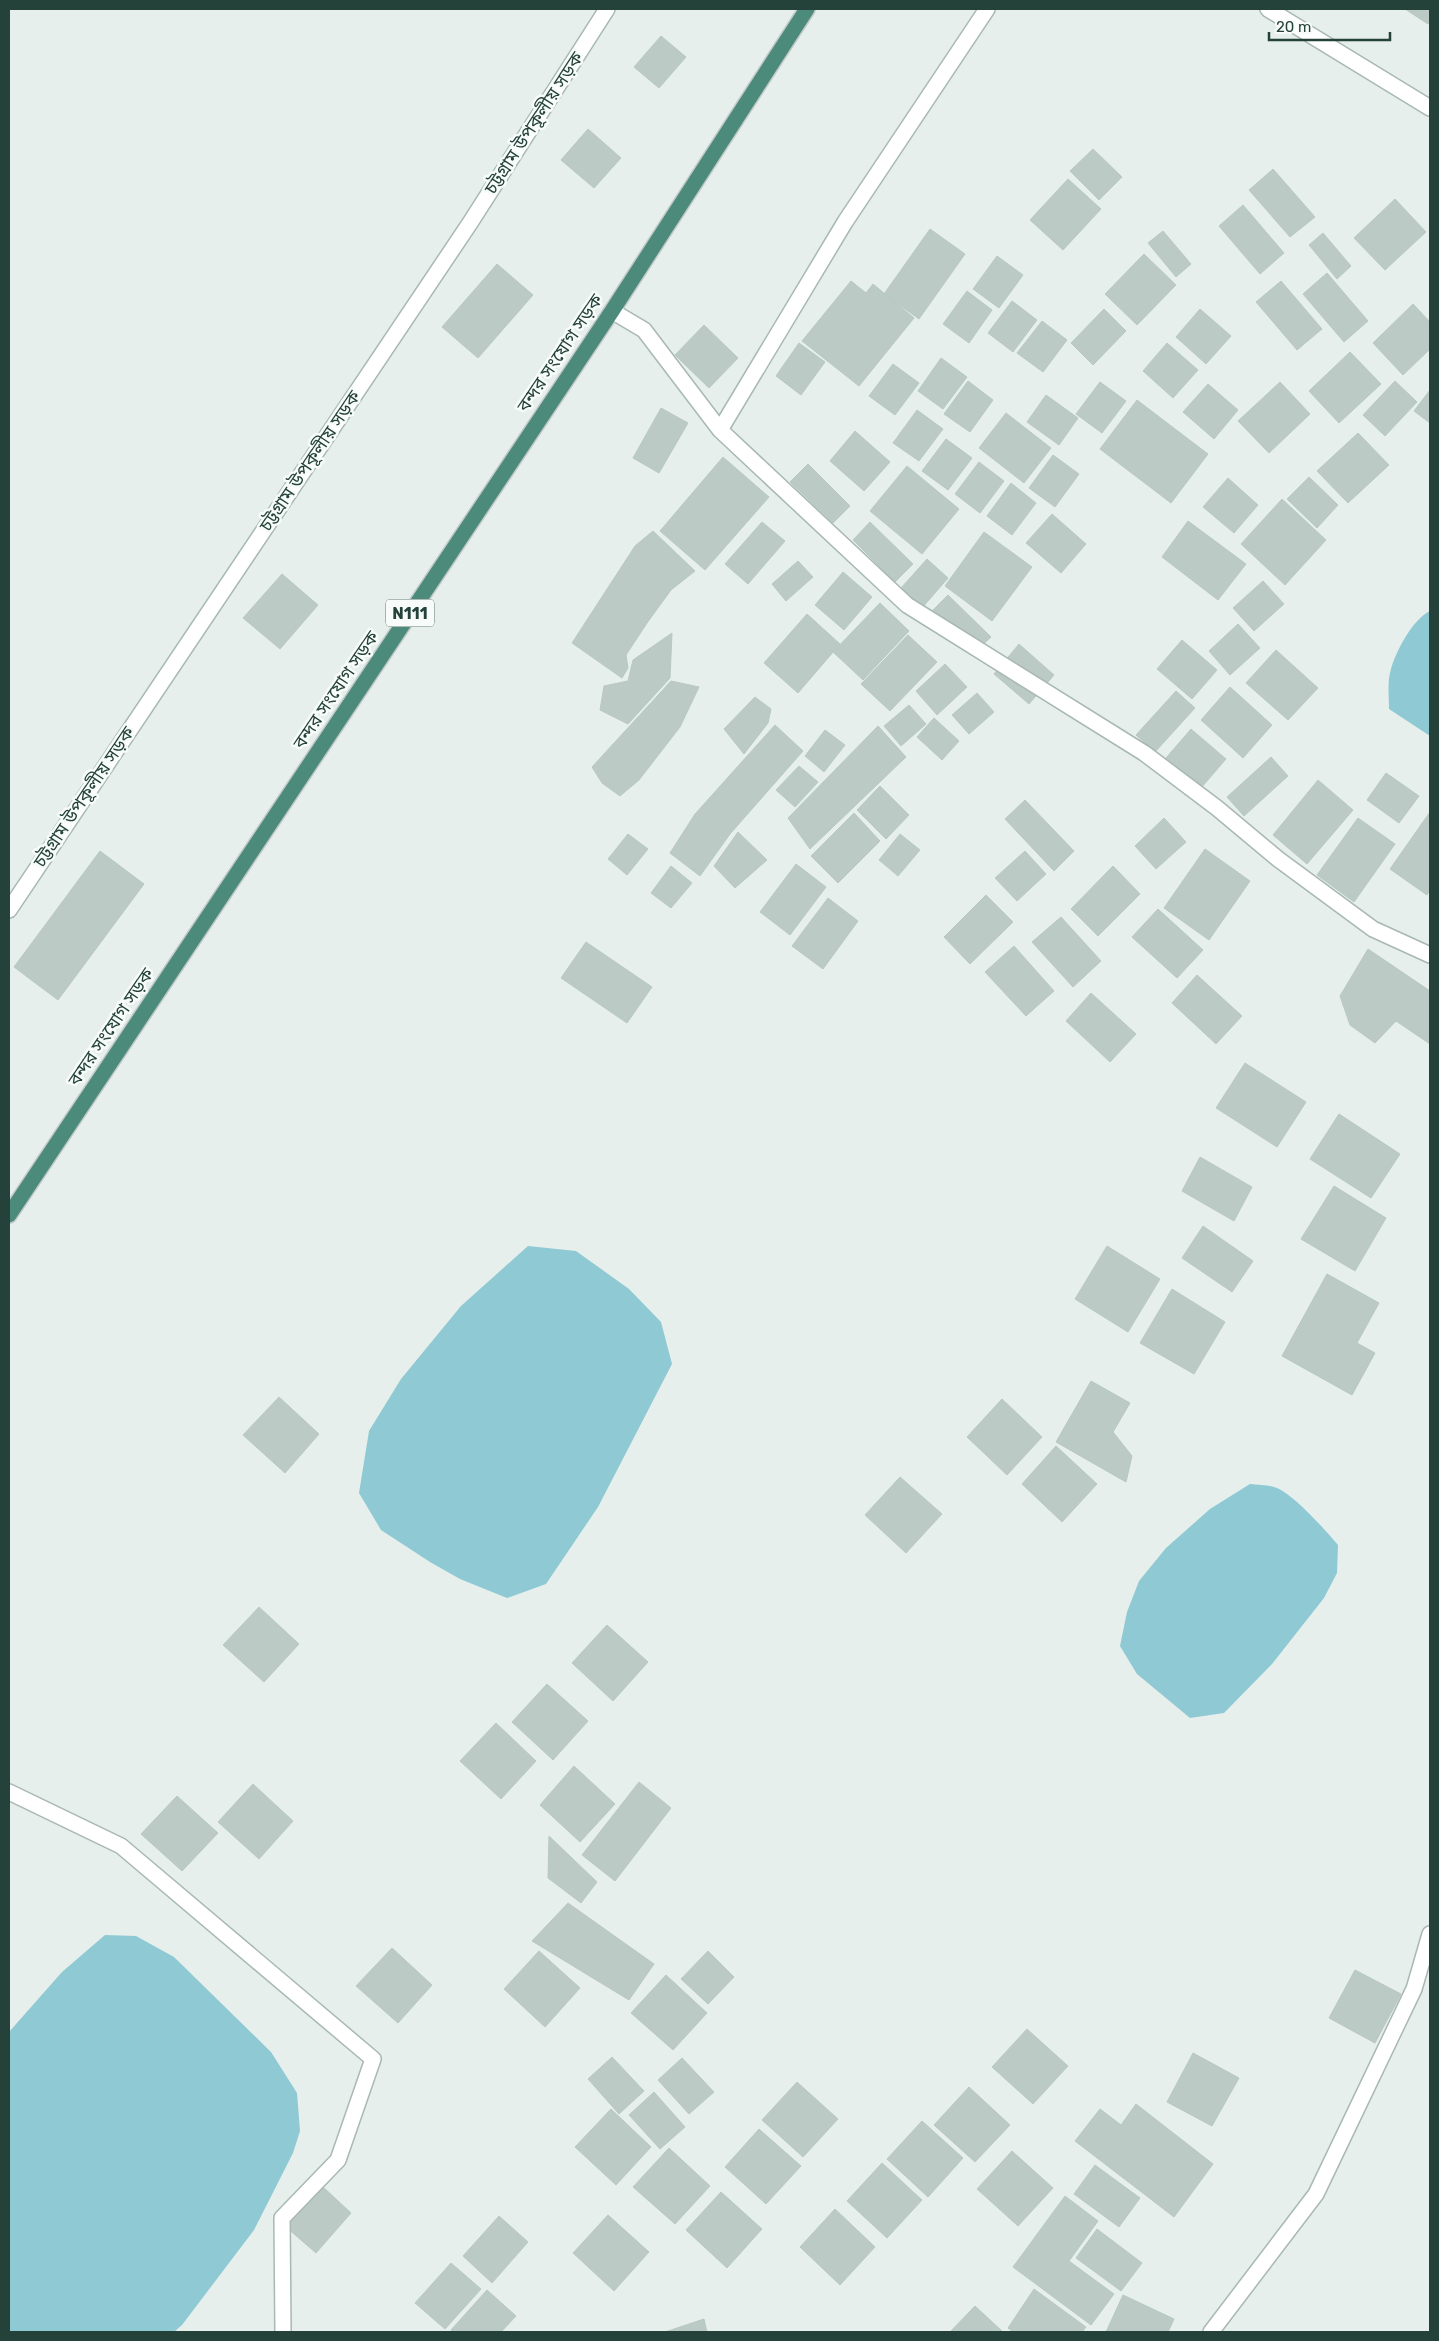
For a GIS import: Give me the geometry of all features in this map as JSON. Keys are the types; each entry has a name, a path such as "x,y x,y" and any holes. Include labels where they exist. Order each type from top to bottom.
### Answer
{"highway":[{"name":"বন্দর সংযোগ সড়ক","path":"9,1215 612,311 807,9"}],"street":[{"name":"চট্টগ্রাম উপকূলীয় সড়ক","path":"9,910 470,223 607,9"},
{"path":"720,430 845,222 987,9"},
{"path":"1268,9 1430,108"},
{"path":"612,311 644,330 720,430 907,605 1144,753 1217,808 1278,860 1373,929 1430,955"},
{"path":"9,1792 121,1846 373,2059 338,2160 282,2218 283,2332"},
{"path":"1211,2332 1316,2194 1414,1989 1430,1934"}],"water":[{"path":"1430,611 1430,736 1389,709 1388,689 1391,669 1401,645 1417,621"},
{"path":"528,1246 576,1251 629,1289 661,1322 672,1364 598,1507 546,1584 507,1598 460,1579 381,1530 359,1493 369,1431 401,1379 461,1306"},
{"path":"1250,1484 1271,1486 1281,1490 1308,1512 1338,1545 1337,1573 1324,1598 1272,1664 1224,1713 1190,1718 1137,1674 1120,1646 1127,1612 1139,1581 1166,1548 1210,1509"},
{"path":"105,1935 136,1936 174,1957 271,2052 297,2093 300,2131 293,2153 254,2230 182,2325 174,2332 9,2332 9,2032 62,1972"}],"building":[{"path":"1405,9 1430,9 1430,21 1428,24"},
{"path":"661,36 686,57 659,88 634,67"},
{"path":"588,129 621,158 594,188 561,160"},
{"path":"1093,149 1122,177 1099,200 1070,171"},
{"path":"1273,169 1315,217 1290,237 1249,190"},
{"path":"1068,179 1101,209 1063,250 1030,220"},
{"path":"1395,199 1426,232 1385,270 1354,238"},
{"path":"1243,205 1284,253 1260,274 1219,226"},
{"path":"930,229 965,254 919,319 884,294"},
{"path":"1163,231 1191,264 1176,277 1148,243"},
{"path":"1323,233 1351,266 1337,279 1309,245"},
{"path":"1144,254 1176,285 1137,325 1105,294"},
{"path":"997,256 1023,275 999,308 973,289"},
{"path":"497,264 533,295 478,358 442,327"},
{"path":"1327,273 1368,321 1344,342 1303,294"},
{"path":"851,281 866,293 873,284 914,318 859,386 802,341"},
{"path":"1281,281 1322,329 1297,350 1256,302"},
{"path":"967,291 992,310 969,343 943,324"},
{"path":"1012,301 1037,320 1013,352 988,333"},
{"path":"1413,304 1430,322 1430,349 1403,375 1373,343"},
{"path":"1104,309 1126,331 1093,365 1071,343"},
{"path":"1200,309 1231,336 1206,364 1176,337"},
{"path":"1042,321 1067,340 1043,372 1017,353"},
{"path":"704,325 738,358 709,388 675,355"},
{"path":"799,343 825,362 801,395 776,376"},
{"path":"1167,343 1198,370 1173,398 1143,371"},
{"path":"1350,352 1381,384 1339,423 1309,391"},
{"path":"941,358 967,377 943,409 918,391"},
{"path":"893,364 919,383 895,415 869,396"},
{"path":"968,381 993,400 970,432 944,414"},
{"path":"1395,381 1417,402 1385,436 1363,415"},
{"path":"1100,382 1126,401 1102,433 1076,414"},
{"path":"1280,382 1310,414 1269,453 1238,421"},
{"path":"1208,384 1238,410 1214,439 1183,412"},
{"path":"1430,390 1430,423 1414,411"},
{"path":"1046,395 1078,418 1059,445 1027,422"},
{"path":"1137,400 1208,454 1171,503 1100,449"},
{"path":"661,408 688,423 659,473 633,458"},
{"path":"917,410 943,429 919,461 893,443"},
{"path":"1006,413 1051,448 1024,483 979,448"},
{"path":"855,431 890,462 864,491 830,461"},
{"path":"1358,433 1389,465 1348,503 1317,471"},
{"path":"946,439 972,458 948,490 922,471"},
{"path":"1053,455 1079,474 1055,507 1029,488"},
{"path":"723,457 769,497 705,570 660,531"},
{"path":"979,462 1004,481 980,513 955,494"},
{"path":"808,464 850,506 833,523 790,482"},
{"path":"907,466 959,509 922,554 870,511"},
{"path":"1309,477 1338,505 1317,528 1287,499"},
{"path":"1228,478 1258,505 1234,533 1203,507"},
{"path":"1011,483 1036,503 1012,535 987,516"},
{"path":"1282,499 1326,540 1285,585 1241,544"},
{"path":"1052,514 1086,544 1061,573 1026,543"},
{"path":"1188,521 1246,564 1218,600 1162,557"},
{"path":"762,522 785,541 748,584 725,564"},
{"path":"870,522 913,564 895,582 853,540"},
{"path":"653,531 695,571 671,590 647,623 626,655 628,668 622,678 572,643 635,546"},
{"path":"984,532 1032,567 992,621 945,586"},
{"path":"927,559 948,578 922,608 901,588"},
{"path":"798,561 813,577 786,601 772,584"},
{"path":"843,572 872,597 844,630 815,605"},
{"path":"282,574 318,605 280,649 243,618"},
{"path":"1263,581 1284,604 1254,631 1233,608"},
{"path":"948,595 991,637 973,654 931,612"},
{"path":"880,603 909,631 863,680 833,652"},
{"path":"807,614 840,644 798,693 764,663"},
{"path":"1238,624 1260,648 1230,675 1209,651"},
{"path":"672,633 670,678 628,724 600,710 604,686 628,681 633,660"},
{"path":"908,635 937,662 890,711 861,684"},
{"path":"1182,640 1217,670 1192,699 1157,669"},
{"path":"1019,644 1054,675 1029,704 994,674"},
{"path":"1276,650 1318,688 1288,720 1246,683"},
{"path":"945,664 967,687 937,715 916,691"},
{"path":"671,681 699,687 680,727 639,780 620,796 602,783 592,767"},
{"path":"1230,687 1272,725 1243,758 1201,720"},
{"path":"1176,691 1195,708 1155,752 1136,735"},
{"path":"977,693 994,712 969,734 952,715"},
{"path":"755,697 771,709 768,723 744,754 724,729"},
{"path":"909,705 926,724 901,746 884,726"},
{"path":"934,718 959,741 942,760 917,737"},
{"path":"775,725 803,751 730,834 700,876 670,853 695,814"},
{"path":"878,726 906,757 810,849 788,818"},
{"path":"1191,729 1226,759 1201,788 1166,758"},
{"path":"825,730 845,745 824,772 805,756"},
{"path":"1271,757 1288,776 1244,816 1227,797"},
{"path":"799,766 818,782 795,807 776,790"},
{"path":"1386,773 1419,796 1399,823 1367,800"},
{"path":"1318,780 1353,810 1307,864 1273,835"},
{"path":"880,786 909,815 886,839 857,810"},
{"path":"1025,800 1074,851 1054,871 1005,819"},
{"path":"1430,812 1430,890 1427,895 1390,869"},
{"path":"854,813 880,841 838,883 811,856"},
{"path":"1164,818 1186,842 1156,869 1135,846"},
{"path":"1358,818 1395,844 1354,902 1317,875"},
{"path":"738,832 767,860 735,888 714,866"},
{"path":"628,834 648,849 627,875 608,859"},
{"path":"900,834 920,850 898,876 879,860"},
{"path":"1205,849 1250,881 1209,940 1164,908"},
{"path":"100,851 144,884 58,1000 14,967"},
{"path":"1025,851 1046,874 1017,901 995,878"},
{"path":"796,864 826,887 790,935 760,912"},
{"path":"671,866 692,883 671,908 651,893"},
{"path":"1113,866 1140,894 1098,936 1071,909"},
{"path":"986,895 1013,922 970,964 944,937"},
{"path":"828,898 858,921 823,969 792,946"},
{"path":"1158,909 1203,950 1177,978 1132,937"},
{"path":"1061,917 1101,961 1073,987 1032,942"},
{"path":"586,942 652,987 627,1023 561,978"},
{"path":"1014,946 1054,991 1026,1016 985,972"},
{"path":"1368,949 1430,991 1430,1044 1396,1021 1375,1043 1350,1025 1340,996"},
{"path":"1197,975 1242,1016 1216,1044 1172,1003"},
{"path":"1091,993 1136,1034 1110,1062 1066,1021"},
{"path":"1245,1063 1306,1102 1277,1147 1216,1108"},
{"path":"1339,1114 1400,1154 1371,1198 1310,1159"},
{"path":"1200,1157 1252,1187 1234,1221 1182,1191"},
{"path":"1334,1186 1386,1218 1355,1271 1301,1239"},
{"path":"1203,1226 1253,1261 1232,1292 1182,1258"},
{"path":"1107,1246 1160,1279 1128,1332 1075,1299"},
{"path":"1327,1274 1379,1303 1357,1343 1375,1353 1352,1395 1282,1356"},
{"path":"1172,1289 1225,1322 1194,1374 1140,1343"},
{"path":"1091,1381 1130,1403 1113,1432 1132,1456 1126,1482 1056,1442"},
{"path":"279,1397 319,1434 285,1473 243,1435"},
{"path":"1002,1399 1042,1437 1007,1475 967,1437"},
{"path":"1056,1446 1097,1484 1062,1522 1022,1484"},
{"path":"900,1477 942,1514 906,1553 865,1515"},
{"path":"259,1607 299,1644 264,1682 223,1645"},
{"path":"607,1625 648,1662 613,1701 572,1663"},
{"path":"547,1684 588,1721 553,1760 512,1722"},
{"path":"496,1723 536,1761 501,1799 460,1761"},
{"path":"574,1766 615,1804 580,1842 540,1805"},
{"path":"639,1782 671,1808 615,1881 582,1855"},
{"path":"253,1784 293,1821 259,1859 218,1822"},
{"path":"177,1796 218,1833 182,1871 141,1834"},
{"path":"549,1836 597,1882 581,1903 548,1878"},
{"path":"568,1903 654,1964 629,2000 532,1941"},
{"path":"392,1948 432,1985 398,2023 356,1986"},
{"path":"539,1951 580,1988 545,2027 504,1989"},
{"path":"708,1951 734,1977 708,2004 681,1979"},
{"path":"1355,1970 1401,1994 1375,2043 1329,2018"},
{"path":"666,1975 707,2013 673,2050 631,2013"},
{"path":"1027,2029 1068,2066 1033,2104 992,2067"},
{"path":"1193,2053 1239,2078 1212,2126 1167,2102"},
{"path":"612,2057 644,2091 619,2114 588,2079"},
{"path":"682,2058 714,2092 689,2114 658,2080"},
{"path":"797,2082 838,2119 803,2157 762,2120"},
{"path":"969,2087 1010,2125 975,2162 934,2125"},
{"path":"654,2092 685,2127 660,2149 629,2115"},
{"path":"1136,2104 1213,2164 1174,2217 1075,2141 1100,2109 1121,2125"},
{"path":"611,2109 651,2147 616,2185 575,2147"},
{"path":"922,2121 963,2158 928,2197 887,2159"},
{"path":"759,2129 801,2166 766,2204 725,2167"},
{"path":"669,2148 710,2186 675,2224 633,2187"},
{"path":"1012,2151 1053,2188 1018,2226 977,2189"},
{"path":"882,2163 922,2200 887,2238 847,2201"},
{"path":"1095,2165 1140,2198 1119,2227 1074,2194"},
{"path":"322,2186 351,2213 316,2253 286,2227"},
{"path":"721,2192 762,2229 727,2268 686,2230"},
{"path":"1065,2196 1098,2221 1069,2261 1114,2294 1091,2325 1013,2267"},
{"path":"835,2209 875,2247 840,2285 800,2247"},
{"path":"608,2215 649,2252 614,2291 573,2253"},
{"path":"499,2216 528,2242 492,2283 463,2256"},
{"path":"1097,2229 1142,2263 1121,2291 1076,2258"},
{"path":"451,2263 481,2289 445,2329 415,2303"},
{"path":"1034,2289 1086,2327 1082,2332 1013,2332 1008,2328"},
{"path":"487,2290 516,2316 501,2332 453,2332 451,2330"},
{"path":"1123,2295 1174,2319 1168,2332 1106,2332"},
{"path":"975,2306 1003,2332 950,2332"},
{"path":"704,2319 707,2332 665,2332"}]}
